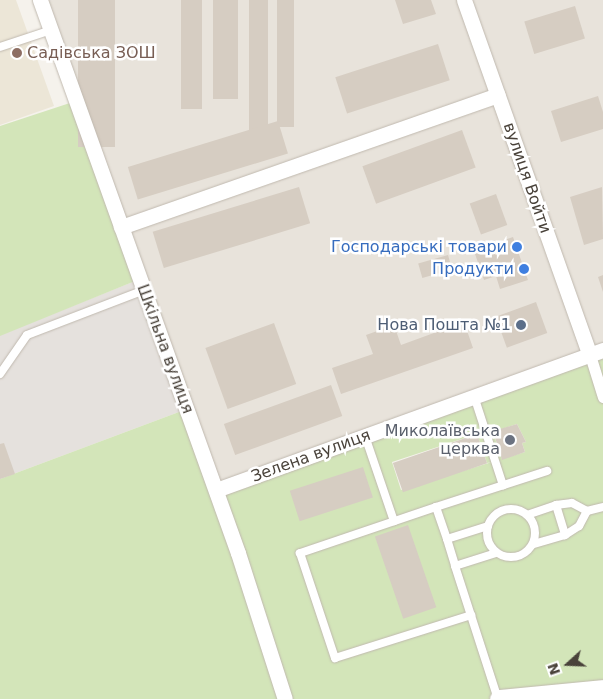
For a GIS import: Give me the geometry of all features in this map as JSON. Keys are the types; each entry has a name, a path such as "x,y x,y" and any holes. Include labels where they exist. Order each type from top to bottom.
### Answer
{"street":[{"name":"Шкільна вулиця","path":"40,0 216,490 285,699"},
{"name":"вулиця Войти","path":"464,0 596,353"},
{"path":"121,227 498,95"},
{"path":"596,353 603,397"},
{"name":"Зелена вулиця","path":"216,490 596,353"},
{"path":"499,699 603,689"}],"lane":[{"path":"0,46 51,30"},
{"path":"0,374 27,335 144,290"},
{"path":"474,396 502,485"},
{"path":"365,436 394,521"},
{"path":"471,615 335,658 300,553 547,471"},
{"path":"527,515 556,505 572,503 587,511 603,507"},
{"path":"556,505 565,535"},
{"path":"436,507 499,699"},
{"path":"447,539 488,526 501,511 518,510 527,515 535,529 533,544"},
{"path":"455,566 496,553 515,557 524,554 533,544 565,535 579,526 587,511"},
{"path":"488,526 488,541 496,553"}],"shaded area":[{"name":"Садівська ЗОШ","path":"0,0 16,0 54,106 0,125"},
{"path":"40,0 603,0 603,349 216,490"},
{"path":"140,279 187,409 0,479 0,335"}],"green space":[{"path":"76,101 140,279 0,336 0,126"},
{"path":"603,349 603,699 0,699 0,479 187,409 216,490","holes":["517,424 526,442 522,443 525,452 502,459 493,432","477,434 487,463 492,462 401,490 392,462"]}],"building":[{"path":"78,0 115,0 115,147 78,147"},
{"path":"181,0 202,0 202,109 181,109"},
{"path":"213,0 238,0 238,99 213,99"},
{"path":"249,0 268,0 268,158 249,158"},
{"path":"277,0 294,0 294,127 277,127"},
{"path":"395,0 431,0 436,14 403,24"},
{"path":"575,6 585,39 534,54 524,21"},
{"path":"438,44 450,80 347,114 335,77"},
{"path":"598,96 603,112 603,129 561,142 551,111"},
{"path":"278,121 288,154 138,199 128,167"},
{"path":"462,130 476,168 376,204 362,166"},
{"path":"299,187 310,223 164,268 153,232"},
{"path":"602,187 603,239 584,245 570,197"},
{"path":"496,194 507,225 481,235 470,204"},
{"path":"513,237 528,280 500,289 496,276 484,280 474,251"},
{"path":"448,255 452,269 422,278 418,264"},
{"path":"603,275 603,292 598,277"},
{"name":"Нова Пошта №1","path":"536,302 547,333 507,348 496,317"},
{"path":"464,322 473,348 341,394 332,368 373,354 366,335 394,325 401,345"},
{"path":"274,323 296,384 228,409 205,348"},
{"path":"331,385 342,416 235,455 224,424"},
{"name":"Миколаївська церква","path":"517,424 526,442 522,443 525,452 502,460 493,431"},
{"path":"477,434 487,463 403,492 393,463"},
{"path":"4,443 15,474 0,479 0,444"},
{"path":"363,467 373,497 300,521 290,491"},
{"path":"408,525 436,607 403,619 375,536"}],"place":[{"name":"Садівська ЗОШ","path":"17,53"},
{"name":"Господарські товари","path":"517,247"},
{"name":"Продукти","path":"524,269"},
{"name":"Нова Пошта №1","path":"521,325"},
{"name":"Миколаївська церква","path":"510,440"}]}
